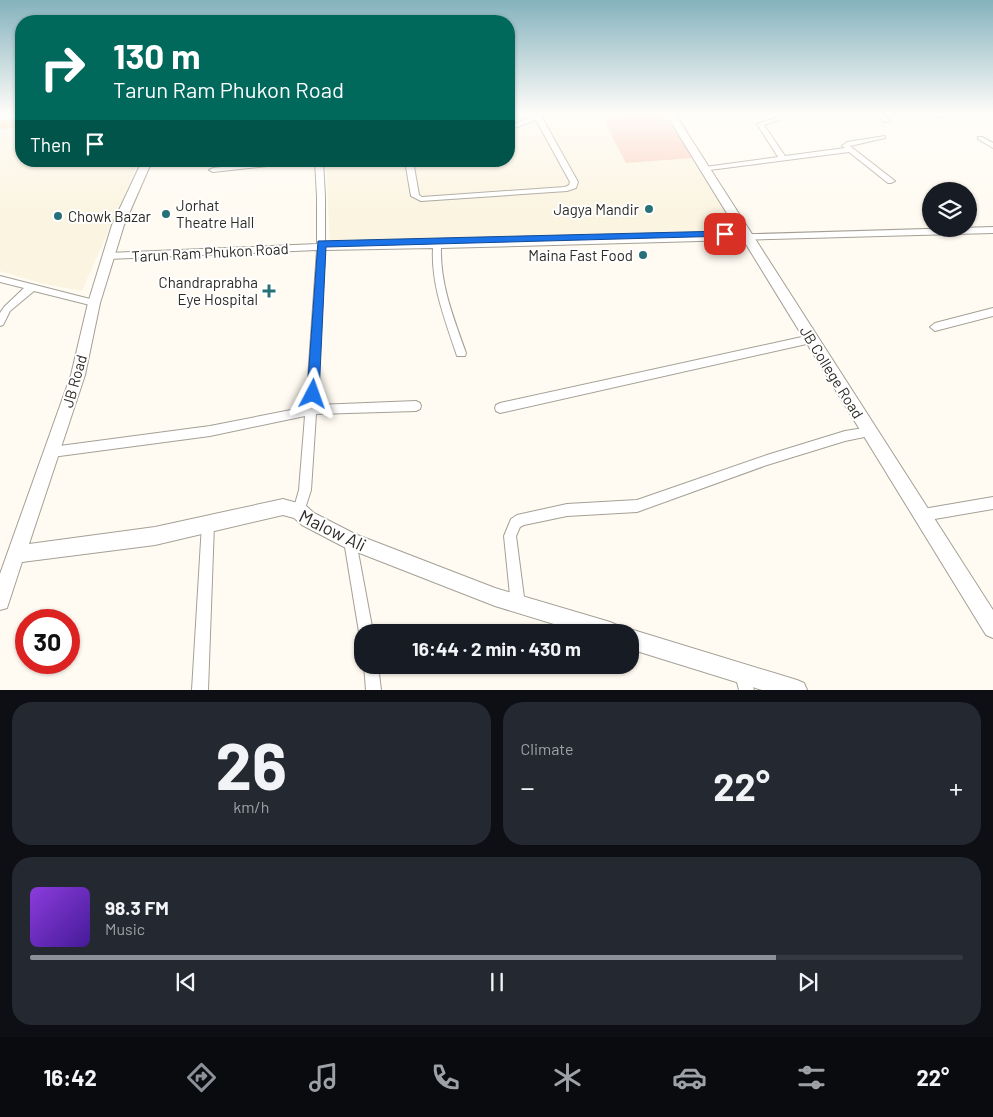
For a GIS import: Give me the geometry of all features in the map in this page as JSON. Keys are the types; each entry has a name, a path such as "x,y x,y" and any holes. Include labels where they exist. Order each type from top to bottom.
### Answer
{"street":[{"path":"410,167 415,196 421,199 567,189 573,186 574,182 554,146"},
{"name":"JB College Road","path":"690,146 993,628"},
{"path":"775,146 783,158"},
{"path":"846,146 891,181"},
{"path":"705,169 849,150"},
{"name":"JB Road","path":"0,601 78,375 94,303 123,210 144,167"},
{"path":"213,170 240,167"},
{"path":"299,512 305,490 312,410 322,187 320,167"},
{"path":"977,225 993,224"},
{"name":"Tarun Ram Phukon Road","path":"318,246 437,246 746,236 922,227"},
{"path":"989,230 993,236"},
{"name":"Tarun Ram Phukon Road","path":"108,256 318,246 989,230"},
{"path":"437,246 436,258 443,298 461,353"},
{"path":"0,279 94,303"},
{"path":"0,322 7,309 32,287"},
{"path":"936,327 993,312"},
{"path":"500,408 811,339"},
{"path":"52,452 210,431 312,410 416,406"},
{"path":"518,605 510,536 515,523 521,520 567,510 637,506 767,460 845,436 870,432"},
{"path":"922,515 993,503"},
{"name":"Malow Ali","path":"16,554 128,540 283,507 299,512 308,519 350,541 518,605 583,624"},
{"path":"200,690 208,524"},
{"path":"350,541 365,624"},
{"path":"639,642 744,681 797,690"},
{"path":"372,674 374,690"}],"shaded area":[{"name":"Chowk Bazar","path":"0,146 15,146 15,167 136,167 82,291 44,284 0,271"},
{"path":"515,146 685,146 737,233 619,233 330,243 326,167 515,167"},
{"path":"617,146 685,146 693,158 626,163"}],"place":[{"name":"Jagya Mandir","path":"649,209"},
{"name":"Jorhat Theatre Hall","path":"166,214"},
{"name":"Chowk Bazar","path":"58,216"},
{"name":"Maina Fast Food","path":"643,255"},
{"name":"Chandraprabha Eye Hospital","path":"269,291"}],"route":[{"path":"313,394 321,244 725,234"}]}
